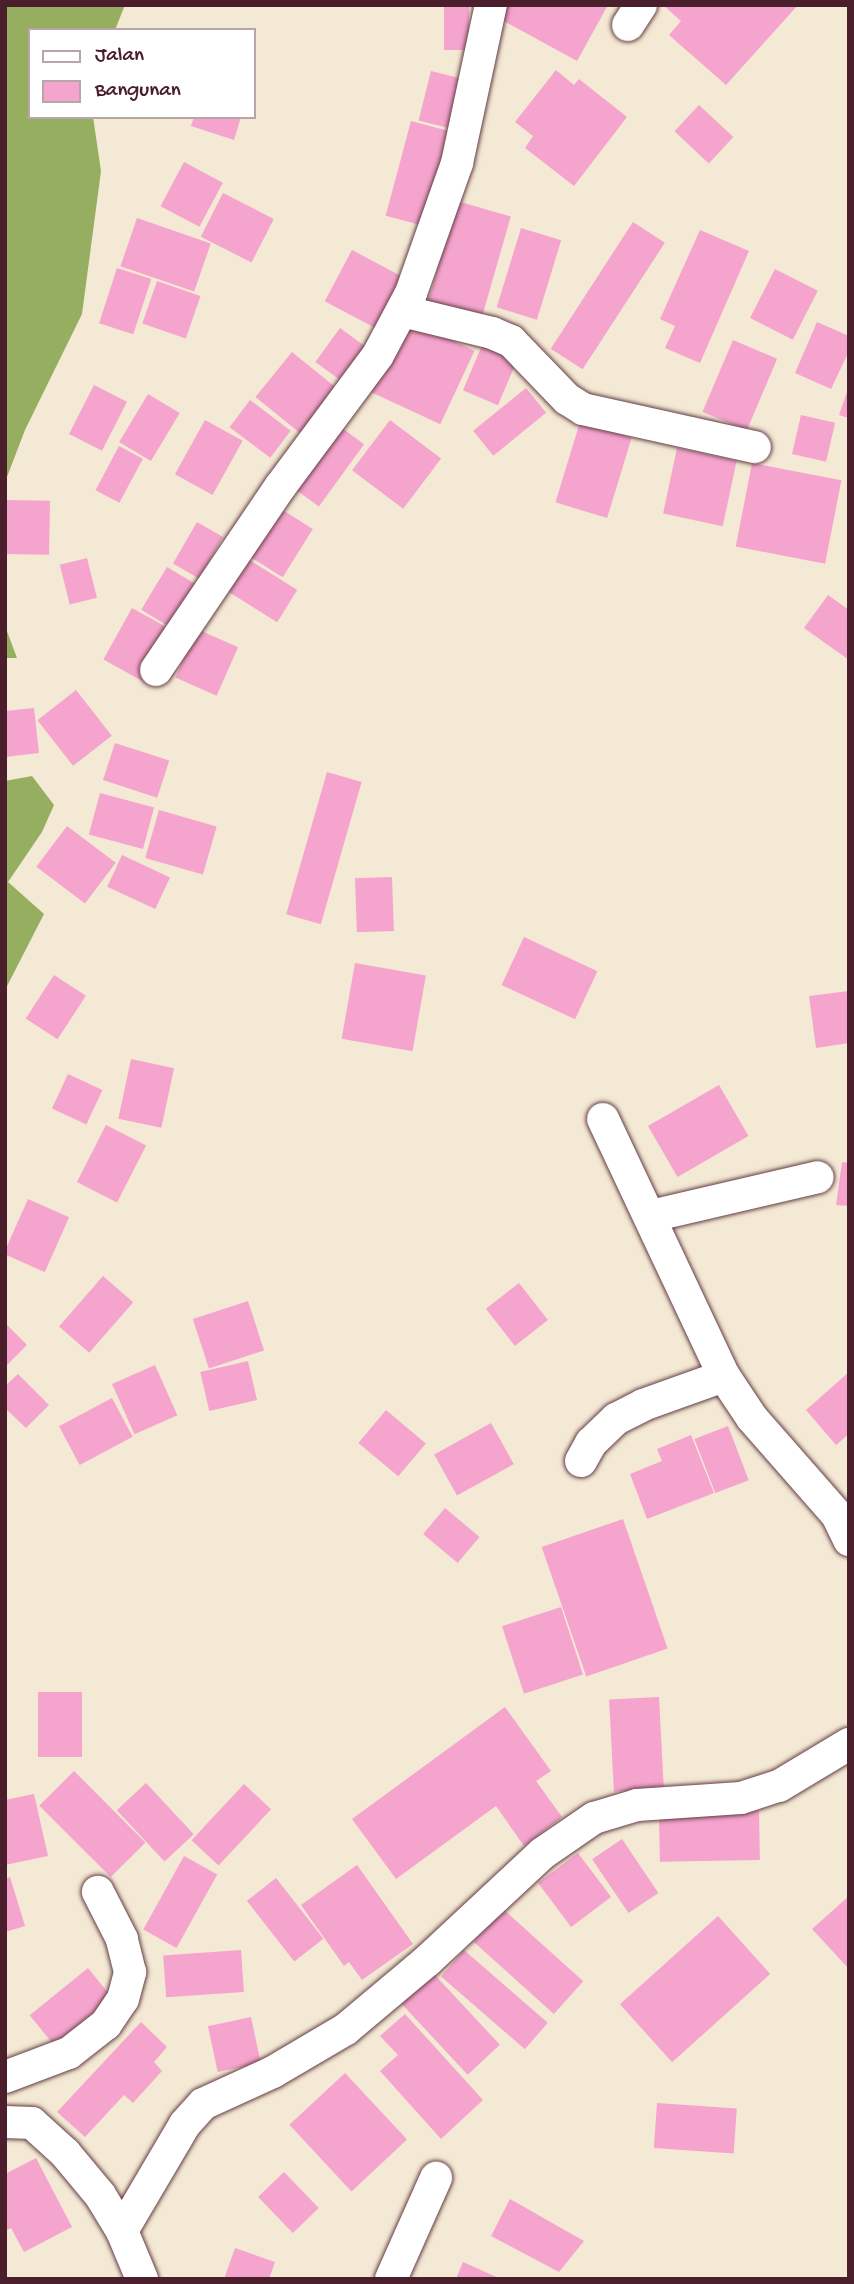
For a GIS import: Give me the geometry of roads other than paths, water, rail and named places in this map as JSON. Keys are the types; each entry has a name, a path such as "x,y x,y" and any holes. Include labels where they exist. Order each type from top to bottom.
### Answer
{"street":[{"path":"156,670 280,487 378,355 402,311 411,293 457,163 491,5"},
{"path":"402,311 492,333 511,341 567,399 583,409 755,447"},
{"path":"603,1119 651,1216 709,1349 724,1376 752,1418 837,1515 849,1540"},
{"path":"651,1216 818,1177"},
{"path":"581,1461 591,1443 616,1419 643,1405 724,1376"},
{"path":"122,2231 185,2124 203,2104 285,2066 346,2029 427,1961 544,1853 594,1818 637,1805 741,1798 779,1786 849,1744"},
{"path":"5,2077 69,2053 106,2024 123,1999 130,1972 122,1939 98,1892"},
{"path":"5,2085 19,2122 65,2153 100,2195 122,2231 142,2279"},
{"path":"391,2279 436,2178"}]}
